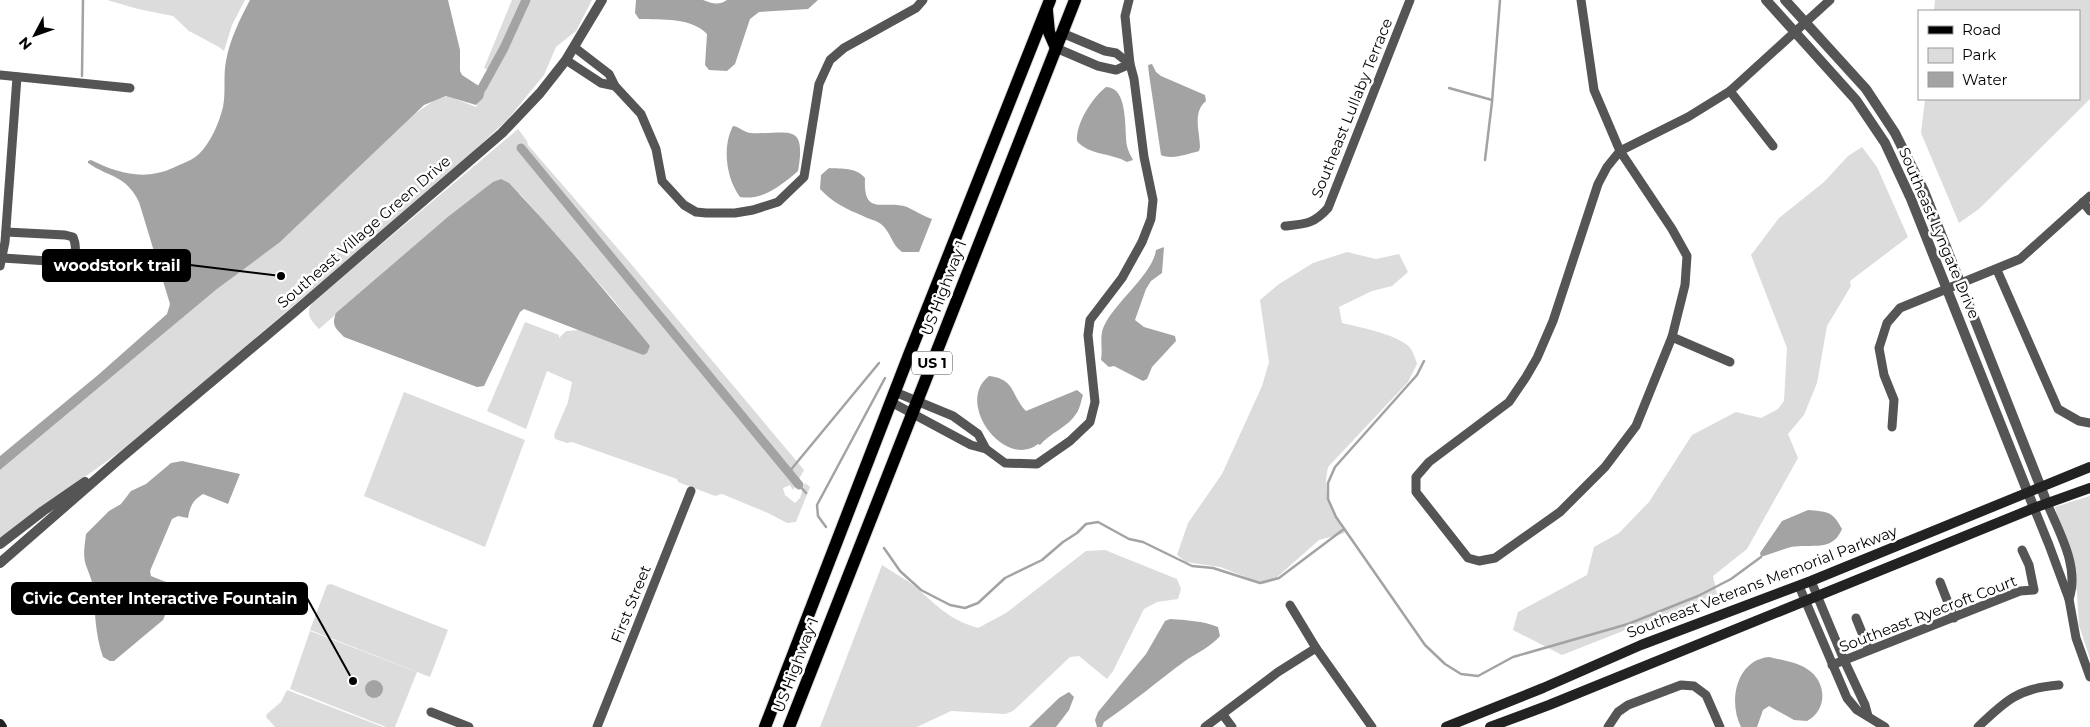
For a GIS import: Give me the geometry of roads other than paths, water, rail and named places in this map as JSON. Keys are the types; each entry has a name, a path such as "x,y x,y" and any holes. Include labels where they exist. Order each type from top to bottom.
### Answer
{"main road":[{"name":"US Highway 1","path":"789,727 1075,0"},
{"name":"US Highway 1","path":"765,727 1048,4"},
{"path":"1048,4 1049,32 1056,48"},
{"name":"Southeast Veterans Memorial Parkway","path":"1446,727 1641,645 1799,586 2090,467"},
{"name":"Southeast Veterans Memorial Parkway","path":"1490,727 1817,597 2034,508 2090,488"}],"street":[{"name":"Southeast Village Green Drive","path":"0,563 116,461 292,314 502,133 540,93 566,60 602,0"},
{"path":"574,47 609,74 615,86 642,114 656,149 662,181 684,205 696,212 706,213 723,214 753,210 778,202 804,177 819,84 830,60 844,48 916,8 923,0"},
{"path":"893,397 914,407 971,445 986,449 1004,463 1037,464 1070,441 1090,422 1094,414 1094,388 1088,335 1090,320 1122,278 1142,242 1152,219 1153,200 1144,157 1134,79 1130,64 1125,16 1129,0"},
{"name":"Southeast Lullaby Terrace","path":"1285,226 1307,224 1318,219 1328,208 1410,0"},
{"path":"1580,0 1594,90 1620,152 1672,229 1687,256 1685,285 1672,338 1636,426 1605,467 1560,512 1495,558 1479,561 1468,558 1416,492 1416,477 1429,462 1509,402 1526,377 1537,358 1553,321 1598,184 1607,167 1620,152 1688,117 1730,91 1796,33 1830,0"},
{"name":"Southeast Lyngate Drive","path":"1766,0 1856,100 1885,143 1911,199 2034,508"},
{"name":"Southeast Lyngate Drive","path":"1785,0 1866,89 1895,133 1924,191 2047,503"},
{"path":"1062,33 1105,51 1116,53 1130,64"},
{"path":"1056,48 1098,66 1116,70 1130,64"},
{"path":"566,60 601,83 615,86"},
{"path":"0,75 130,88"},
{"path":"6,232 73,237 76,246 75,253 70,261 63,262 1,262 6,232 17,77"},
{"path":"1730,91 1773,146"},
{"path":"1892,427 1894,400 1884,375 1879,348 1887,323 1900,308 2020,259 2090,196"},
{"path":"2083,202 2090,211"},
{"path":"1997,270 2058,409 2079,421 2090,423"},
{"path":"1672,338 1730,362"},
{"path":"914,407 954,416 978,434 986,449"},
{"name":"Southeast Village Green Drive","path":"0,544 42,511 116,461"},
{"name":"First Street","path":"597,727 691,491"},
{"path":"2047,503 2069,558 2072,575 2069,599"},
{"path":"2034,508 2069,599 2076,638 2090,677"},
{"name":"Southeast Ryecroft Court","path":"1832,665 2020,591 2034,590 2032,576 2022,550"},
{"path":"1811,581 1844,660 1866,705 1868,716"},
{"path":"1940,582 1954,618"},
{"path":"1799,586 1846,698 1857,710 1885,727"},
{"path":"1290,604 1316,648 1372,727"},
{"path":"1856,618 1869,650"},
{"path":"1205,727 1278,672 1316,648"},
{"path":"1608,727 1618,712 1628,705 1681,685 1694,686 1706,695 1720,727"},
{"path":"1978,727 1998,707 2017,695 2036,687 2059,685"},
{"path":"431,712 469,727"},
{"path":"1223,715 1232,727"}],"water":[{"path":"250,0 448,0 460,50 460,71 462,75 485,90 483,98 476,105 446,96 424,105 280,242 217,289 0,470 0,456 98,375 167,314 170,304 139,202 134,193 123,182 96,168 88,163 88,161 91,160 122,172 143,175 164,171 191,160 199,154 211,138 223,107 225,67 230,45"},
{"path":"636,0 703,0 718,3 727,0 818,0 808,9 759,12 750,19 735,64 727,71 709,70 705,65 707,34 693,25 676,20 639,19 635,13"},
{"path":"1152,64 1156,72 1161,76 1205,95 1206,101 1198,116 1199,151 1175,157 1161,155 1148,65"},
{"path":"1106,87 1113,89 1119,94 1122,101 1127,146 1133,160 1127,162 1087,149 1077,141 1079,127 1086,111"},
{"path":"733,126 749,133 784,132 797,137 800,144 798,171 771,191 756,197 740,197 731,181 727,162 727,143"},
{"path":"829,168 848,169 861,174 865,178 865,190 867,198 871,203 907,207 932,219 919,252 902,252 881,224 845,208 825,194 820,189 821,175"},
{"path":"501,179 509,183 599,284 650,346 647,353 643,355 524,309 520,312 484,386 477,387 344,337 337,329 334,324 336,313 449,216 493,182"},
{"path":"1164,247 1162,273 1151,281 1146,289 1135,320 1144,327 1175,336 1176,341 1152,367 1147,379 1143,381 1114,366 1109,367 1101,360 1102,334 1104,326 1116,307 1148,269 1156,250"},
{"path":"989,376 1009,384 1026,411 1077,390 1083,395 1073,419 1040,445 1038,444 1025,450 1012,448 999,441 988,430 980,416 977,402 980,388"},
{"path":"182,461 240,474 228,504 203,494 192,504 188,518 178,516 172,519 150,571 151,576 166,582 164,587 174,594 163,620 114,661 110,661 103,657 98,640 91,577 84,559 86,534 109,511 121,504 131,491 146,484 171,463"},
{"path":"1808,510 1832,515 1842,529 1838,536 1827,544 1791,547 1761,557 1760,553 1782,521"},
{"path":"1170,619 1194,621 1218,627 1220,636 1208,647 1185,661 1104,722 1102,727 1097,727 1095,720 1098,712 1146,654 1165,621"},
{"path":"1769,657 1799,665 1814,674 1821,688 1822,703 1814,716 1807,721 1794,720 1769,706 1763,710 1757,727 1741,727 1737,717 1735,695 1742,674 1758,660"},
{"path":"374,680 380,683 383,689 380,695 374,698 368,695 365,689 368,683"},
{"path":"1069,692 1074,697 1069,710 1056,727 1029,727 1059,698"}],"waterway":[{"path":"82,76 83,0"},
{"path":"482,88 504,48 526,0"},
{"path":"1485,160 1492,102 1500,0"},
{"path":"1449,88 1492,100"},
{"path":"521,148 799,485"},
{"path":"1424,361 1417,375 1335,467 1328,483 1328,499 1336,517 1425,645 1445,664 1461,674 1478,676 1513,657 1628,624 1698,596 1731,579 1761,557"},
{"path":"789,472 879,363"},
{"path":"826,527 818,516 817,505 885,378"},
{"path":"799,485 806,493"},
{"path":"884,548 900,571 921,590 950,605 965,608 978,603 1005,578 1042,560 1086,524 1098,522 1129,539 1143,542 1192,566 1213,568 1260,583 1279,578 1344,529"}],"place":[{"name":"woodstork trail","path":"281,276"},
{"name":"Civic Center Interactive Fountain","path":"353,681"}]}
